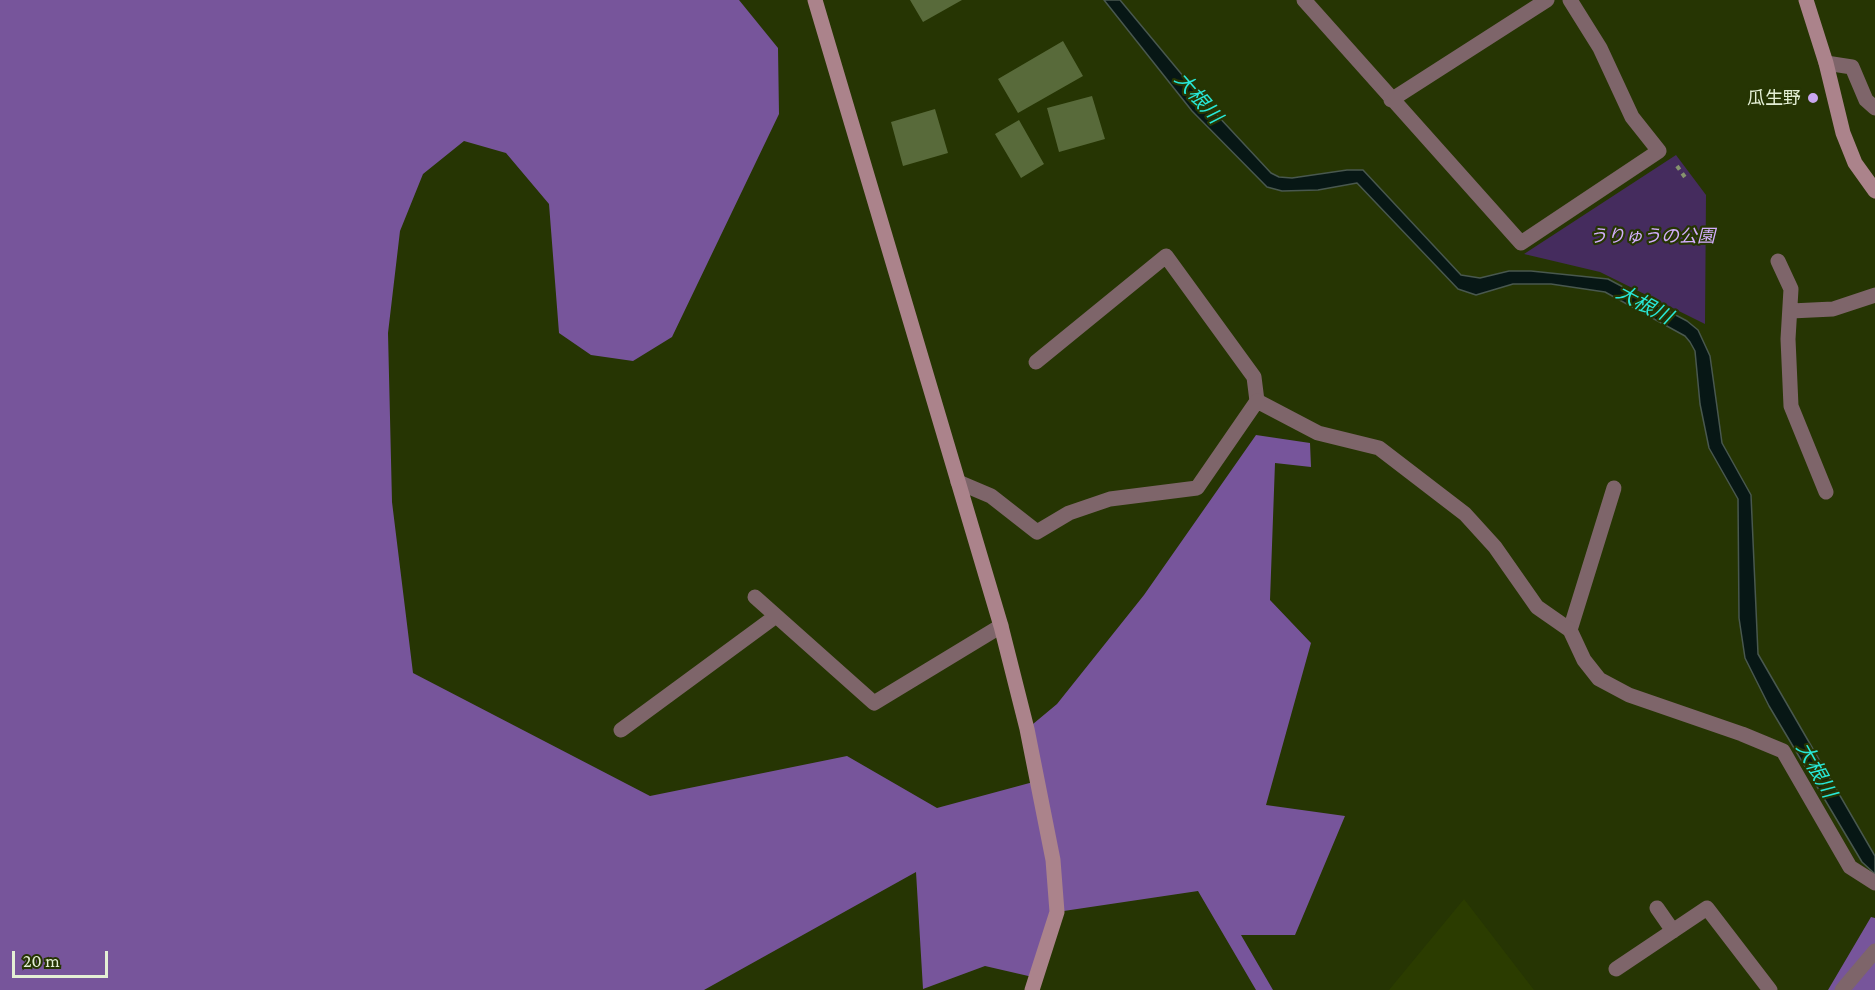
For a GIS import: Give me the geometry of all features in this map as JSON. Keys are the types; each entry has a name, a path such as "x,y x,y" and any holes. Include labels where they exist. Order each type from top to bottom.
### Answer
{"street":[{"path":"815,0 1001,626 1027,729 1053,860 1057,912 1032,990"},
{"path":"1304,0 1521,243 1659,151 1632,117 1600,48 1570,0"},
{"path":"1391,100 1547,0"},
{"path":"1806,0 1826,63 1843,133 1855,163 1875,191"},
{"path":"1826,63 1852,67 1866,100 1875,108"},
{"path":"958,482 992,496 1037,532 1069,513 1110,499 1197,488 1257,401 1254,376 1166,256 1036,362"},
{"path":"1778,261 1791,289 1788,339 1791,406 1826,492"},
{"path":"1791,311 1833,309 1875,295"},
{"path":"1257,401 1318,433 1379,448 1465,514 1495,547 1537,607 1570,630 1584,660 1599,679 1629,695 1742,734 1783,751 1850,867 1875,883"},
{"path":"1570,630 1614,488"},
{"path":"755,597 874,703 1001,626"},
{"path":"621,730 776,616"},
{"path":"1657,908 1673,931"},
{"path":"1616,969 1707,908 1770,990"},
{"path":"1842,990 1875,951"}],"path":[{"path":"1672,158 1687,180"}],"shaded area":[{"path":"0,0 739,0 778,48 779,114 672,337 633,361 591,355 559,333 549,204 506,153 464,141 423,174 400,231 388,333 392,502 413,673 650,796 847,756 937,808 1037,781 1027,729 1057,704 1144,595 1256,435 1310,443 1311,467 1275,463 1270,600 1311,643 1266,805 1345,816 1295,935 1241,935 1273,990 1256,990 1198,891 1057,912 1037,978 985,966 923,989 916,872 704,990 0,990"},
{"path":"1464,899 1534,990 1389,990"},
{"path":"1871,917 1875,918 1875,990 1828,990"}],"green space":[{"name":"うりゅうの公園","path":"1676,155 1706,195 1705,324 1600,272 1524,254"}],"water":[{"name":"大根川","path":"1104,0 1120,0 1203,100 1271,173 1279,177 1292,178 1363,170 1461,275 1480,278 1509,271 1531,271 1608,279 1687,321 1698,330 1710,356 1722,443 1751,495 1758,654 1875,856 1875,874 1862,862 1769,706 1745,658 1739,618 1738,499 1709,448 1700,404 1695,351 1685,336 1605,292 1551,284 1513,284 1476,295 1458,289 1357,183 1318,190 1282,191 1267,187 1192,111"}],"building":[{"path":"910,0 962,0 923,22"},
{"path":"1063,41 1083,76 1018,113 998,79"},
{"path":"1092,96 1105,139 1059,152 1047,108"},
{"path":"935,109 948,153 903,166 891,122"},
{"path":"1019,120 1044,164 1021,178 995,134"}],"place":[{"name":"瓜生野","path":"1813,98"}]}
